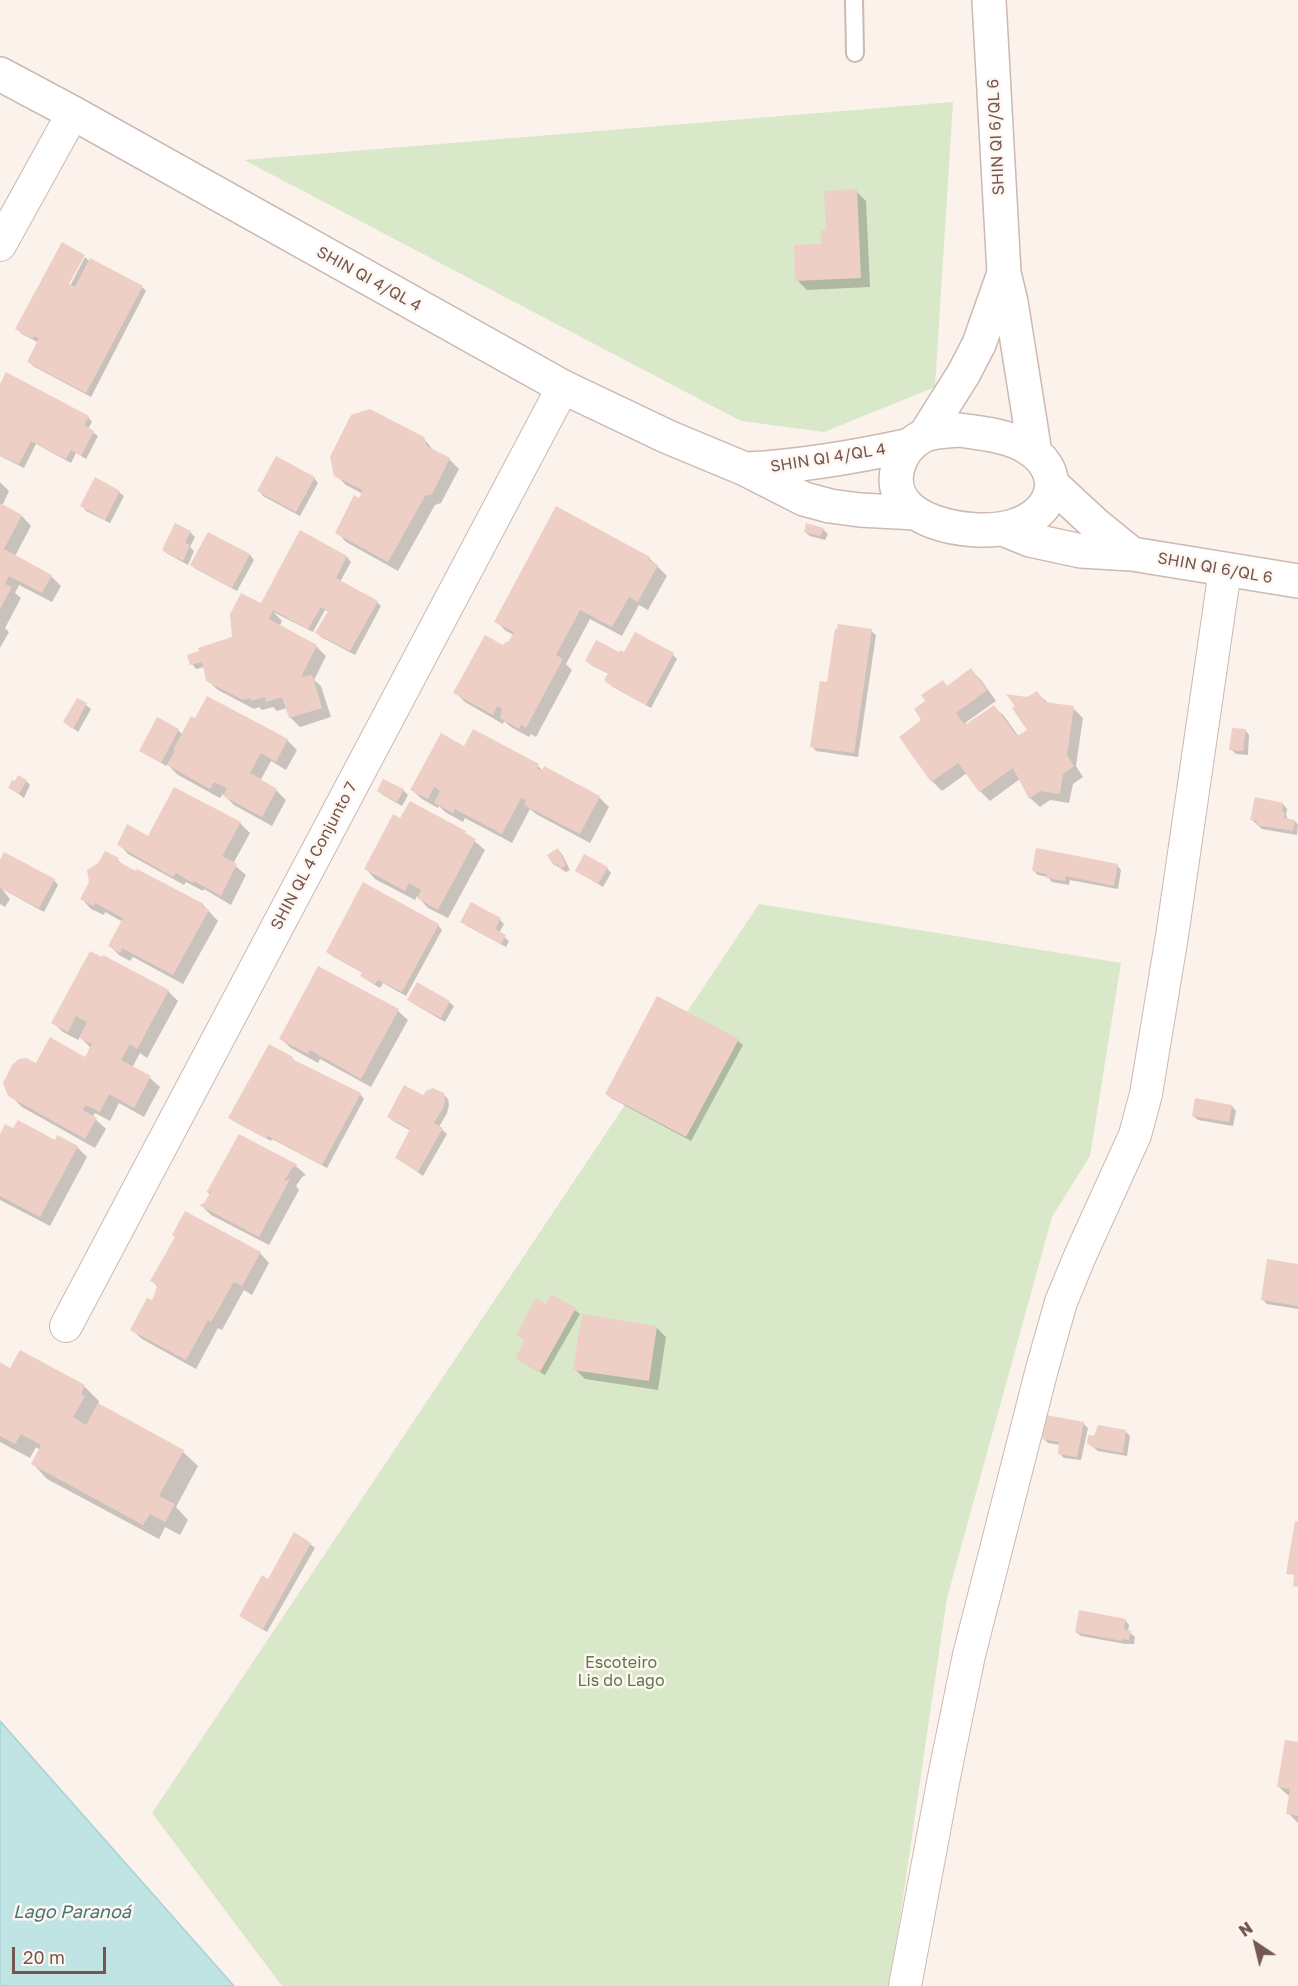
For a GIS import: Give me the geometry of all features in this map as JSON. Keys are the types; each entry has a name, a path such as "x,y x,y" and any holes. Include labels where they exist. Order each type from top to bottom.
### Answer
{"street":[{"name":"SHIN QI 6/QL 6","path":"989,0 1004,273 1011,302 1035,453"},
{"name":"SHIN QI 4/QL 4","path":"0,74 73,112 563,387 668,437 745,469 804,499 830,506 860,510 916,513"},
{"path":"0,245 73,112"},
{"name":"SHIN QI 6/QL 6","path":"917,440 964,373 979,344 1004,273"},
{"name":"SHIN QL 4 Conjunto 7","path":"66,1326 563,387"},
{"path":"959,430 988,434 1020,443 1035,453 1048,469 1053,485 1049,500 1040,512 1020,524 1003,529 973,530 951,528 933,523 916,513 904,500 897,487 896,474 900,462 917,440 959,430"},
{"name":"SHIN QI 4/QL 4","path":"745,469 791,467 840,460 917,440"},
{"name":"SHIN QI 6/QL 6","path":"1053,485 1132,554"},
{"name":"SHIN QI 6/QL 6","path":"1003,529 1030,540 1081,551 1132,554 1298,581"},
{"path":"905,1986 969,1654 1041,1369 1061,1302 1134,1135 1146,1094 1172,936 1225,570"}],"lane":[{"path":"854,0 855,53"}],"green space":[{"path":"953,102 935,387 824,432 741,421 244,160"},
{"name":"Escoteiro Lis do Lago","path":"759,904 1121,963 1090,1156 1052,1217 947,1598 890,1986 282,1986 152,1813"}],"water":[{"name":"Lago Paranoá","path":"0,1721 234,1986 0,1986"}],"building":[{"path":"857,189 861,278 795,281 794,245 821,244 821,230 826,230 824,191"},
{"path":"62,242 85,255 69,284 75,287 90,258 143,286 86,393 27,362 39,338 34,336 33,339 15,329"},
{"path":"6,372 89,416 84,425 94,431 81,456 71,450 66,459 31,441 19,464 0,456 0,384"},
{"path":"370,409 424,437 427,446 450,458 432,494 425,496 388,562 335,533 354,495 359,498 363,490 334,476 330,457 351,415"},
{"path":"276,456 315,477 296,512 257,491"},
{"path":"95,477 120,491 105,520 80,506"},
{"path":"0,503 22,515 4,549 52,575 42,593 9,576 5,584 12,587 0,609"},
{"path":"556,506 650,557 648,560 658,565 638,602 629,597 612,627 580,610 556,655 563,659 526,728 521,725 519,729 500,718 502,709 497,706 493,715 453,693 485,635 503,645 506,641 508,642 514,632 494,622"},
{"path":"175,523 191,531 185,543 190,545 183,561 162,550"},
{"path":"806,523 824,528 820,536 804,532"},
{"path":"300,530 347,556 336,578 378,601 350,651 315,633 328,611 321,607 308,629 273,610 269,619 317,645 301,677 312,675 322,708 289,718 282,697 266,702 265,697 251,701 251,698 243,700 206,681 202,662 190,665 187,655 199,651 198,648 232,637 230,614 241,593 261,603"},
{"path":"208,532 250,554 232,588 190,565"},
{"path":"838,624 872,629 854,753 810,747 820,681 827,682 835,629"},
{"path":"635,632 674,653 646,705 607,683 604,680 608,673 585,661 596,640 619,652 620,650 624,652"},
{"path":"971,668 987,690 956,713 965,725 994,705 1017,736 1027,730 1012,708 1015,706 1006,694 1027,697 1037,691 1045,702 1074,706 1067,755 1074,766 1063,774 1060,794 1040,791 1029,799 1013,768 979,792 958,763 931,782 899,737 921,720 914,709 925,701 921,695 943,680 947,686"},
{"path":"207,696 288,739 276,762 261,753 250,773 277,789 262,817 223,796 227,788 214,782 210,789 167,765 191,716 195,718"},
{"path":"77,698 87,703 73,729 63,722"},
{"path":"157,717 179,729 161,763 139,751"},
{"path":"1232,728 1246,729 1243,751 1229,750"},
{"path":"473,729 539,764 537,768 542,771 544,766 600,796 580,834 524,805 526,800 521,798 502,834 455,809 453,813 434,803 440,791 434,787 428,799 410,790 441,733 464,746"},
{"path":"18,775 27,780 19,794 8,788"},
{"path":"383,779 404,789 397,802 377,791"},
{"path":"174,787 241,822 222,856 237,864 221,896 176,873 173,877 117,845 127,824 148,836"},
{"path":"1255,797 1283,803 1282,811 1285,812 1284,817 1281,817 1295,820 1293,831 1256,825 1257,821 1250,820"},
{"path":"410,801 466,831 465,833 476,839 438,910 417,898 421,890 409,883 405,891 364,869 393,814 400,818"},
{"path":"558,848 566,865 560,869 558,864 554,866 547,855"},
{"path":"1036,848 1118,864 1114,886 1066,876 1065,881 1046,878 1047,874 1032,871"},
{"path":"105,851 119,858 117,861 204,904 202,906 209,910 173,975 122,948 120,953 108,946 123,918 95,903 94,906 80,899 89,882 87,870 98,863"},
{"path":"4,852 55,879 39,908 0,888 0,860"},
{"path":"584,854 608,867 598,884 575,871"},
{"path":"363,882 439,924 402,992 378,980 375,984 360,976 362,972 326,952"},
{"path":"471,902 501,918 495,929 506,935 501,944 460,922"},
{"path":"90,951 102,957 103,955 169,990 137,1049 130,1044 121,1060 151,1076 134,1108 109,1094 100,1112 85,1105 83,1110 97,1118 85,1139 8,1096 3,1083 12,1065 19,1059 26,1058 36,1063 50,1037 85,1057 92,1044 79,1038 87,1022 76,1016 68,1032 51,1023"},
{"path":"318,966 399,1009 361,1079 310,1050 308,1054 279,1039"},
{"path":"417,982 450,1001 441,1018 407,1000"},
{"path":"657,996 739,1039 686,1137 605,1094"},
{"path":"269,1044 293,1057 292,1059 361,1093 322,1165 228,1118"},
{"path":"404,1085 423,1095 433,1088 444,1093 443,1108 434,1123 443,1128 418,1172 395,1158 410,1129 387,1117"},
{"path":"1195,1098 1232,1105 1229,1122 1192,1116"},
{"path":"18,1120 55,1140 57,1135 78,1146 40,1217 0,1196 0,1134 5,1124 13,1128"},
{"path":"239,1134 298,1165 292,1168 284,1181 290,1179 259,1237 199,1205 204,1203 211,1191 206,1193"},
{"path":"185,1211 261,1252 242,1286 234,1282 211,1322 208,1320 186,1360 130,1330 147,1298 152,1300 158,1285 150,1281 175,1237 172,1235"},
{"path":"1267,1259 1298,1264 1298,1306 1261,1300"},
{"path":"551,1294 576,1308 540,1372 515,1358 525,1340 516,1335 536,1298 546,1304"},
{"path":"582,1314 657,1326 649,1381 573,1370"},
{"path":"20,1350 85,1385 81,1394 85,1396 73,1417 86,1425 98,1403 184,1450 159,1496 175,1504 165,1522 150,1514 143,1525 31,1464 41,1445 21,1434 15,1444 0,1436 0,1362 10,1368"},
{"path":"1046,1415 1084,1422 1077,1457 1058,1454 1059,1442 1042,1439"},
{"path":"1098,1425 1126,1430 1123,1453 1087,1444 1088,1435 1094,1436"},
{"path":"1295,1521 1298,1522 1298,1587 1293,1586 1294,1575 1286,1574"},
{"path":"294,1532 311,1543 263,1629 239,1616 262,1575 268,1579"},
{"path":"1079,1610 1126,1619 1124,1629 1131,1631 1129,1640 1122,1639 1122,1641 1075,1632"},
{"path":"1285,1740 1298,1742 1298,1816 1286,1814 1290,1789 1277,1787"}]}
